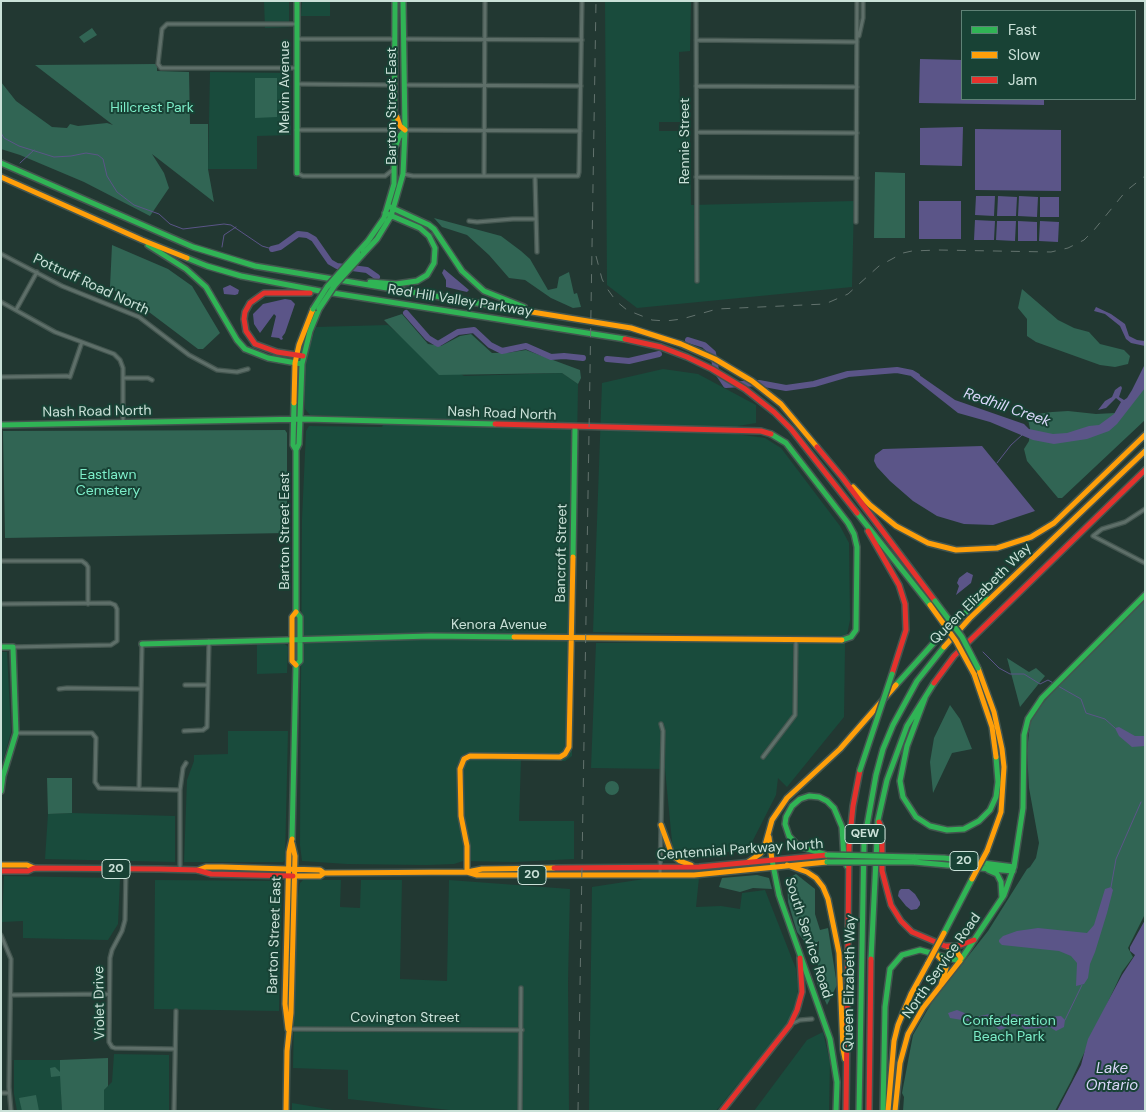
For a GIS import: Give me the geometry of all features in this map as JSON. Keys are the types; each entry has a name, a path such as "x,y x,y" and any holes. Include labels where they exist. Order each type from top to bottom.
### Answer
{"main road":[{"name":"Melvin Avenue","path":"296,1 297,173"},
{"name":"Barton Street East","path":"391,207 394,184 395,1"},
{"name":"Barton Street East","path":"286,1111 288,1029 291,1014 290,925 292,872 295,856 292,842 296,665 300,661 300,617 296,612 296,450 299,444 296,419 295,363 299,345 326,288 360,253 388,214 403,174 405,130 404,1"},
{"path":"394,154 399,137 405,130 400,126 395,111"},
{"name":"Red Hill Valley Parkway","path":"1,163 163,235 200,250 255,266 631,328 681,344 715,358 752,381 781,404 842,477"},
{"name":"Red Hill Valley Parkway","path":"1,177 142,240 208,266 233,273 275,284 320,292 645,342 687,357 712,369 745,389 774,412 810,452 864,522"},
{"path":"391,207 422,221 434,229 462,270 477,285 494,296 528,310"},
{"path":"358,283 411,282 424,278 433,267 435,248 429,236 420,228 388,214"},
{"path":"142,240 200,281 213,298 237,340 245,349 268,358 302,364"},
{"path":"303,356 277,352 255,344 246,331 245,312 254,300 268,292 320,292"},
{"name":"Barton Street East","path":"296,419 303,356 316,309"},
{"name":"Nash Road North","path":"1,424 296,419 762,431 774,435 786,443 848,523 854,534 856,547 855,634"},
{"name":"Bancroft Street","path":"467,872 467,846 461,816 460,769 464,759 470,756 556,757 568,752 572,636 575,427"},
{"path":"842,477 883,516 910,535 928,543 956,550 997,548 1031,537 1054,523 1145,435"},
{"name":"Queen Elizabeth Way","path":"859,1111 864,842 876,774 893,725 918,681 950,640 992,597 1145,451"},
{"name":"Queen Elizabeth Way","path":"869,1111 872,946 878,820 887,780 907,726 939,673 973,637 1145,470"},
{"path":"842,477 962,637 978,668 994,712 1004,768 1004,798 987,851 911,994 896,1033 888,1111"},
{"path":"864,522 956,641 974,674 992,727 996,749 998,782 996,798 990,810 979,821 964,829 947,830 930,826 916,817 906,805 903,797 900,781 901,770 907,746 919,718 927,691"},
{"path":"846,1111 849,870 852,806 860,770 906,630 905,604 899,585 871,538 864,522"},
{"name":"North Service Road","path":"895,1111 900,1063 908,1034 923,1008 961,959 1002,898 1013,869 1023,808 1024,735 1028,719 1042,698 1145,595"},
{"path":"748,862 764,849 777,812 788,798 840,749 940,636 974,605 992,597"},
{"name":"Barton Street East","path":"296,612 292,617 292,661 296,665"},
{"name":"Kenora Avenue","path":"142,644 432,636 844,640 855,634"},
{"path":"1,647 13,647 16,733 3,776 1,791"},
{"path":"827,855 798,846 789,836 785,824 786,817 792,806 809,796 827,800 834,808 842,827 844,859 849,870"},
{"path":"878,820 882,829 882,871 887,893 896,914 912,932 956,951 961,959"},
{"path":"661,825 672,855 686,864 699,867"},
{"name":"South Service Road","path":"770,830 772,860 779,895 832,1047 837,1082 836,1111"},
{"name":"Centennial Parkway North","path":"467,872 477,875 694,875 773,867 786,862 827,855 914,859 983,868 1013,869"},
{"name":"Centennial Parkway North","path":"1,865 27,865 34,868 180,870 197,870 206,867 292,872 320,876 324,873 467,872 482,869 699,867 772,860 827,862 944,858 1013,869"},
{"path":"786,862 816,878 828,900 839,953 843,1048 847,1072"},
{"name":"Centennial Parkway North","path":"1,871 28,871 34,868"},
{"path":"983,868 997,874 1001,882 1002,898"},
{"path":"945,946 958,946 974,940"},
{"path":"722,1111 790,1025 797,1010 802,992 802,972 797,946"},
{"path":"883,1111 885,1007 890,969 898,959 908,952 920,950 961,959"},
{"path":"934,953 943,961 946,968 946,974 941,985"}],"street":[{"path":"484,176 485,1"},
{"path":"403,174 413,176 578,176 582,1"},
{"name":"Rennie Street","path":"696,1 697,282"},
{"path":"856,222 857,1"},
{"path":"858,42 864,1"},
{"path":"296,68 160,68 158,63 164,25 297,24"},
{"path":"296,39 395,38"},
{"path":"404,39 582,40"},
{"path":"696,40 858,42"},
{"path":"296,84 395,85"},
{"path":"405,84 581,86"},
{"path":"696,86 857,87"},
{"path":"296,130 394,130"},
{"path":"405,130 580,131"},
{"path":"697,132 857,133"},
{"path":"297,173 303,176 385,176 394,169"},
{"path":"535,177 535,219 538,252"},
{"path":"696,177 857,178"},
{"path":"469,221 477,222 512,218 535,219"},
{"name":"Pottruff Road North","path":"1,254 62,286 139,318 189,355 217,370 237,372 248,369"},
{"path":"16,310 37,272"},
{"path":"1,302 55,332 114,354 120,360 123,368 123,422"},
{"path":"1,376 70,377 82,342"},
{"path":"123,378 148,378 152,380"},
{"path":"1145,509 1125,522 1102,529 1093,536 1145,563"},
{"path":"1,561 82,561 88,568 88,604"},
{"path":"1,604 110,603 115,605 117,609 117,641 110,644 13,647"},
{"path":"763,757 795,716 796,639"},
{"path":"184,730 202,730 207,727 209,641"},
{"path":"139,789 142,644"},
{"path":"185,685 208,685"},
{"path":"58,689 140,689"},
{"path":"660,874 661,724"},
{"path":"16,733 92,733 96,738 95,782 98,788 180,790"},
{"path":"180,870 180,790 183,768 186,763"},
{"name":"Violet Drive","path":"126,869 124,928 111,953 109,1042 112,1046 175,1049"},
{"path":"1,935 11,959 9,1093 11,1111"},
{"path":"520,1111 521,988"},
{"path":"11,995 109,994"},
{"path":"174,1111 176,1011"},
{"path":"790,1025 800,1020 812,1019"},
{"name":"Covington Street","path":"288,1029 522,1030"},
{"path":"1,1093 9,1093"}],"shaded area":[{"path":"264,1 289,1 289,27 265,28"},
{"path":"302,1 330,1 330,16 301,16"},
{"path":"605,1 691,1 690,51 679,52 680,122 659,122 659,131 690,131 691,205 854,201 852,287 637,308 607,285"},
{"path":"210,72 290,73 291,135 257,136 257,169 208,169"},
{"path":"388,325 404,339 464,376 562,373 578,384 572,756 565,761 521,760 519,821 574,821 574,859 515,862 463,861 454,864 427,865 347,864 302,861 300,845 302,519 306,431 309,426 382,427 386,418 310,415 305,409 304,375 307,354 316,327"},
{"path":"663,369 698,374 756,405 756,423 738,426 736,434 765,438 781,448 840,526 849,543 850,620 845,645 844,717 787,787 778,778 776,795 747,852 673,852 665,769 591,768 596,643 747,641 747,635 593,632 602,383"},
{"path":"257,643 284,643 288,647 287,673 257,674"},
{"path":"1,652 7,652 11,732 1,769"},
{"path":"228,731 288,731 285,860 283,862 184,862 187,780 194,761 194,755 228,754"},
{"path":"48,814 175,816 175,862 45,859"},
{"path":"4,876 120,878 118,924 108,940 23,938 23,921 2,922"},
{"path":"699,878 696,907 721,906 740,909 742,893 765,890 796,969 798,987 796,1005 789,1021 716,1111 589,1111 592,887 644,879"},
{"path":"155,880 282,881 279,1011 154,1009"},
{"path":"303,880 341,880 340,907 360,908 361,880 402,880 400,979 447,981 449,880 570,889 568,982 569,1111 459,1111 348,1099 348,1070 293,1068 296,909 300,883"},
{"path":"823,1032 830,1062 829,1111 754,1111 807,1040"},
{"path":"114,1054 169,1055 169,1111 104,1111 104,1090 112,1082"},
{"path":"14,1060 60,1060 62,1110 81,1111 17,1111 14,1094"},
{"path":"292,1103 339,1111 292,1111"}],"green space":[{"path":"92,28 97,35 84,43 79,37"},
{"name":"Hillcrest Park","path":"157,64 157,71 189,72 190,124 208,124 208,169 214,202 152,154 164,173 169,188 150,216 84,182 1,149 1,82 16,101 52,127 67,128 70,124 78,126 107,123 113,125 35,65"},
{"path":"255,78 277,78 277,117 255,118"},
{"path":"875,172 905,173 905,238 874,238"},
{"path":"434,218 501,236 530,259 548,290 557,288 559,277 569,272 574,294 577,293 581,307 573,308 551,298 525,280 509,278 489,255 467,235 442,227"},
{"path":"112,245 168,269 192,286 220,333 203,349 198,349 145,309 127,300 110,287"},
{"path":"1022,289 1058,320 1074,328 1089,332 1100,344 1124,350 1130,356 1128,364 1115,367 1100,365 1036,342 1027,336 1027,319 1018,308"},
{"path":"402,314 428,344 441,346 460,336 471,334 492,353 526,350 580,370 581,378 578,384 562,373 439,375 384,320"},
{"path":"1145,382 1145,420 1062,498 1058,498 1027,461 1024,449 1029,441 1030,429 1028,419 1030,415 1068,411 1096,414 1115,413 1131,400"},
{"name":"Eastlawn Cemetery","path":"285,430 287,433 287,533 5,538 3,431"},
{"name":"Confederation Beach Park","path":"1145,600 1145,914 1128,948 1133,957 1122,972 1055,1111 903,1111 904,1097 902,1093 913,1035 932,1002 988,931 1036,858 1039,843 1029,788 1027,751 1030,724 1033,716 1062,682"},
{"path":"1007,658 1029,672 1036,668 1045,676 1020,707"},
{"path":"950,705 960,719 972,749 952,753 933,793 930,762 934,738"},
{"path":"47,778 72,778 72,813 48,814"},
{"path":"609,781 615,781 619,788 615,795 609,795 605,791 605,785"},
{"path":"796,874 815,889 815,914 820,930 828,928 837,985 827,1005 817,983 819,941 810,948 797,932 788,902 787,879"},
{"path":"757,875 769,878 772,889 753,888 740,892 719,887 722,878"},
{"path":"108,1058 108,1086 104,1090 104,1111 62,1111 60,1076 51,1077 50,1068 55,1067 60,1072 60,1060"},
{"path":"36,1095 39,1111 22,1111 19,1098"}],"water":[{"path":"920,59 961,60 961,100 1044,100 1044,105 919,103"},
{"path":"963,127 962,166 920,165 920,128"},
{"path":"975,129 1061,130 1061,191 975,190"},
{"path":"976,196 995,196 994,216 975,215"},
{"path":"998,196 1017,197 1016,216 997,216"},
{"path":"1019,196 1038,197 1037,217 1018,216"},
{"path":"1040,197 1059,197 1059,217 1040,217"},
{"path":"919,201 961,201 961,239 919,239"},
{"path":"975,220 995,221 994,240 974,240"},
{"path":"997,221 1016,221 1015,241 996,240"},
{"path":"1018,221 1037,222 1037,241 1018,241"},
{"path":"1040,221 1059,222 1058,242 1039,241"},
{"path":"444,269 469,290 467,292 446,287 446,280 442,273"},
{"path":"230,285 239,290 238,294 224,294 223,288"},
{"path":"285,299 291,300 295,304 282,337 283,339 271,337 276,316 274,314 260,333 254,324 253,314 263,304"},
{"path":"1096,307 1111,314 1125,324 1129,336 1145,341 1145,346 1131,343 1126,339 1120,326 1105,314 1094,311"},
{"path":"1145,364 1145,388 1117,424 1109,431 1087,439 1054,444 1033,440 990,422 958,413 911,376 912,370 955,400 1024,424 1029,429 1053,434 1067,433 1099,425 1114,414 1121,402 1116,398 1106,408 1098,410 1105,401 1112,397 1115,390 1121,386 1119,397 1124,400 1127,398"},
{"path":"982,446 1035,511 993,525 964,524 937,516 913,501 890,481 874,461 875,455 883,449"},
{"path":"967,572 973,575 971,583 956,595 959,578"},
{"path":"1119,727 1135,736 1145,736 1145,746 1132,747 1119,736 1115,728"},
{"path":"1111,887 1113,890 1107,913 1090,964 1088,978 1084,984 1076,986 1077,963 1071,956 1059,951 1002,945 999,942 1003,936 1017,931 1038,928 1087,933 1094,925 1105,889"},
{"path":"901,889 909,889 915,894 920,902 917,909 911,910 898,896"},
{"name":"Lake Ontario","path":"1145,920 1145,1111 1057,1111 1081,1065 1088,1039 1122,975 1135,955 1130,951 1130,947"},
{"path":"957,1010 975,1017 990,1014 999,1017 1014,1014 1031,1018 1061,1016 1065,1020 1064,1027 1056,1031 1050,1027 1025,1029 1017,1023 1000,1030 994,1026 985,1027 974,1022 950,1018 948,1013"}],"waterway":[{"name":"Redhill Creek","path":"1,133 4,138 19,146 54,157 86,153 98,155 103,159 107,176 117,192 134,205 159,214 170,224 183,229 224,224 231,225 262,246 272,249"},
{"path":"20,163 34,150"},
{"path":"222,247 224,235 236,227"},
{"name":"Redhill Creek","path":"272,249 280,247 298,234 307,235 314,239 330,262 337,266 367,270 377,277"},
{"name":"Redhill Creek","path":"406,313 428,338 438,344 458,332 474,330 490,345 502,351 526,346 551,357 583,358"},
{"name":"Redhill Creek","path":"688,340 704,345 713,353 716,370 726,385 759,383 786,388 814,384 848,374 897,370 917,376"},
{"name":"Redhill Creek","path":"607,359 629,361 659,354"},
{"path":"997,463 1011,445 1022,435"},
{"path":"983,652 999,668 1010,674 1024,674 1040,684 1048,680 1055,684"},
{"path":"1058,686 1081,699 1086,713 1105,719 1115,728"},
{"path":"1111,887 1116,859 1141,802"},
{"path":"1065,1020 1082,985"}],"railway":[{"path":"578,1111 596,1"},
{"path":"596,256 602,279 616,301 627,310 652,320 682,319 717,309 825,304 848,294 879,266 903,253 939,250 1051,252 1068,248 1084,240 1126,191 1145,176"}],"traffic: fast":[{"path":"297,1 297,173"},
{"path":"358,252 384,218 394,184 395,1"},
{"path":"363,254 377,239 391,216 403,174 405,130 403,1"},
{"path":"396,145 399,137 405,130"},
{"path":"1,163 193,247 255,266 495,306"},
{"path":"388,206 434,229 462,271 484,291 524,307"},
{"path":"370,282 396,284 417,281 427,275 434,263 435,248 429,236 420,228 385,213"},
{"path":"148,245 186,269 206,287 237,340 245,349 268,358 302,364"},
{"path":"313,309 327,287 358,252"},
{"path":"319,309 335,285 363,254"},
{"path":"187,258 241,276 320,291 625,339"},
{"path":"296,450 299,444 302,364 310,331 319,309"},
{"path":"292,839 296,665 300,661 300,617 296,612 296,450 293,445 294,403"},
{"path":"1,425 305,419 495,424"},
{"path":"573,557 575,427"},
{"path":"771,434 786,443 848,523 854,534 857,547 856,630 851,637 842,640"},
{"path":"857,513 930,605"},
{"path":"1014,867 1023,808 1024,735 1028,719 1042,698 1145,595"},
{"path":"896,685 940,636 974,605 988,599"},
{"path":"935,601 962,637 978,668"},
{"path":"142,644 431,636 514,637"},
{"path":"1,647 13,647 16,733 3,776 1,791"},
{"path":"859,1111 864,842 876,775 883,749 893,725 917,681 944,647"},
{"path":"860,770 892,674"},
{"path":"871,959 878,820 887,780 907,726 934,683"},
{"path":"925,698 907,746 900,781 903,797 916,817 930,826 947,830 964,829 979,821 990,810 996,797 998,782 996,757"},
{"path":"827,855 798,846 789,836 785,824 786,817 792,806 800,799 809,796 819,797 827,801 834,808 842,827 844,859 847,866"},
{"path":"827,855 914,857"},
{"path":"914,857 944,858 1014,867 1004,895 960,961"},
{"path":"772,860 779,895 830,1039 837,1082 836,1111"},
{"path":"827,862 914,862"},
{"path":"914,862 1013,871"},
{"path":"988,870 997,874 1001,882 1002,898"},
{"path":"944,933 972,879"},
{"path":"883,1111 885,1007 890,969 902,955 920,950 960,961"}],"traffic: slow":[{"path":"397,117 400,126 405,130"},
{"path":"1,177 187,258"},
{"path":"495,306 631,328 681,344 715,359 752,381 781,404 817,447"},
{"path":"294,403 295,363 299,345 313,309"},
{"path":"853,487 870,505 896,526 928,543 956,550 997,548 1031,537 1054,523 1145,435"},
{"path":"944,647 970,618 1145,451"},
{"path":"467,872 467,846 461,816 460,769 464,759 470,756 560,757 565,754 569,747 573,557"},
{"path":"930,605 956,641 974,674"},
{"path":"296,612 292,617 292,661 296,665"},
{"path":"514,637 842,640"},
{"path":"978,668 994,712 1004,767 1001,812 987,851"},
{"path":"974,674 992,727 996,757"},
{"path":"748,862 764,849 772,820 787,798 840,749 896,685"},
{"path":"661,825 672,855 680,861 691,865"},
{"path":"769,837 772,860"},
{"path":"288,1029 285,1004 289,852 292,839"},
{"path":"286,1111 287,1051 291,1013 295,856 292,843"},
{"path":"972,879 987,851"},
{"path":"467,872 477,875 694,875 827,862"},
{"path":"1,865 27,865 34,868"},
{"path":"787,865 807,872 816,878 823,887 828,899 839,953 845,1059"},
{"path":"198,870 206,867 222,867 320,870 324,873"},
{"path":"293,876 320,876 324,873 467,872 482,869 554,868"},
{"path":"928,963 944,933"},
{"path":"948,947 956,951 961,958"},
{"path":"936,954 943,961 946,968 941,985"},
{"path":"895,1111 900,1063 908,1034 923,1008 960,961"},
{"path":"888,1111 894,1041 898,1025 911,994 928,963"}],"traffic: jam":[{"path":"303,356 277,352 255,344 246,331 244,319 245,312 250,303 264,293 310,293"},
{"path":"625,339 661,347 687,357 712,369 745,389 774,412 791,429 857,513"},
{"path":"495,424 761,431 771,434"},
{"path":"817,447 842,477 935,601"},
{"path":"934,683 954,656 1145,470"},
{"path":"868,531 899,585 905,604 906,630 892,674"},
{"path":"846,1111 849,846 853,806 860,770"},
{"path":"879,822 882,829 882,871 891,905 901,921 912,932 945,946 958,946 974,940"},
{"path":"554,868 699,867 827,855"},
{"path":"1,871 28,871 34,868 159,869 197,870 211,874 293,876"},
{"path":"722,1111 790,1025 802,992 800,958"},
{"path":"869,1111 871,959"}]}
